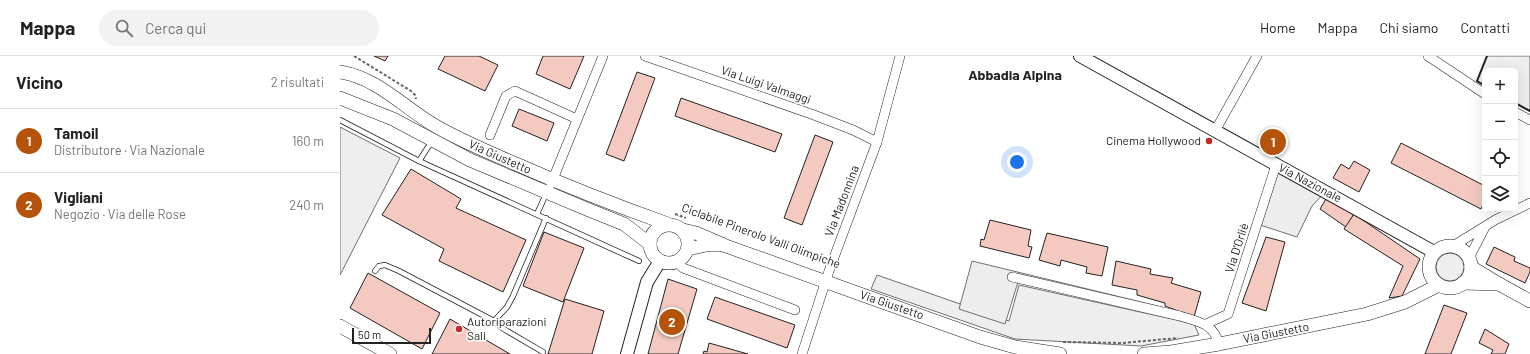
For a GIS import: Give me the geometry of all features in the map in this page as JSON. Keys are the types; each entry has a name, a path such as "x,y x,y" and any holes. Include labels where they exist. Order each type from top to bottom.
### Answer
{"main road":[{"name":"Via Giustetto","path":"340,72 355,75 380,87 409,109 439,128 493,154 595,198 672,219"},
{"name":"Via Giustetto","path":"340,98 393,119 470,160 624,224 650,244"},
{"path":"432,141 439,128"},
{"path":"672,219 674,225 686,225 689,242 688,249 682,258 677,262 672,263 660,261 651,251 650,244 653,233 672,219"},
{"name":"Via Giustetto","path":"686,225 696,233 726,246 980,337 1015,347 1060,348"},
{"name":"Via Giustetto","path":"688,249 706,245 726,246"},
{"path":"1463,283 1470,273 1470,262 1466,252 1453,246 1446,246 1434,252 1430,260 1429,270 1430,275 1439,285 1451,288 1463,283 1499,284"},
{"path":"1470,262 1499,284 1530,301"},
{"name":"Via Giustetto","path":"1405,302 1420,289 1430,275"},
{"name":"Via Giustetto","path":"1144,354 1171,352 1219,344 1367,314 1405,302 1439,285"},
{"path":"340,326 390,354"}],"street":[{"path":"546,192 553,180 603,56"},
{"name":"Via Luigi Valmaggi","path":"645,56 814,115 853,130 877,142"},
{"name":"Via Madonnina","path":"802,354 829,271 877,142 900,56"},
{"name":"Via Nazionale","path":"1080,56 1276,165 1398,230 1434,252"},
{"path":"1215,131 1257,56"},
{"path":"1428,56 1482,92"},
{"path":"490,135 506,96 515,91 577,119"},
{"path":"1518,114 1530,120"},
{"name":"Via D'Orliè","path":"1206,324 1228,314 1276,165"},
{"path":"1453,246 1486,226 1530,203"},
{"path":"1470,262 1486,226"},
{"path":"627,354 647,282 660,261"},
{"path":"677,262 683,268 795,310"},
{"path":"1012,277 1180,316 1206,324 1216,334 1219,344"}],"lane":[{"path":"340,120 419,161 639,261"},
{"path":"419,161 432,141"},
{"path":"537,214 546,192"},
{"path":"494,321 507,307 513,296 546,218"},
{"path":"375,271 379,266 385,265 400,271 494,321 502,328 543,352"}],"path":[{"path":"354,56 411,91 415,94 418,101"},
{"name":"Ciclabile Pinerolo Valli Olimpiche","path":"672,219 686,225"},
{"path":"1060,348 1183,338"}],"shaded area":[{"path":"1487,56 1530,56 1530,111 1518,105 1518,68 1482,68"},
{"path":"1482,68 1482,84 1477,81"},
{"path":"340,127 400,158 340,275"},
{"path":"1276,165 1325,192 1312,206 1297,237 1257,224"},
{"path":"1450,253 1460,257 1464,267 1460,277 1450,281 1440,277 1436,267 1440,257"},
{"path":"972,261 1166,308 1190,321 1018,282 1005,324 959,309"},
{"path":"877,275 1009,321 1019,285 1194,324 1199,335 1141,346 1015,339 871,289"}],"building":[{"path":"374,56 388,56 385,61"},
{"path":"445,56 479,56 498,65 485,91 438,69"},
{"path":"543,56 584,56 570,89 536,74"},
{"path":"637,72 655,78 624,161 606,154"},
{"path":"681,98 782,134 775,152 675,116"},
{"path":"519,109 554,123 547,141 512,126"},
{"path":"815,135 833,142 802,225 784,218"},
{"path":"1401,143 1482,184 1482,207 1481,209 1391,163"},
{"path":"1354,161 1370,170 1359,192 1333,178 1341,164 1349,169"},
{"path":"411,169 461,199 456,208 526,240 503,292 439,261 444,249 382,215"},
{"path":"1326,199 1354,214 1346,227 1320,209"},
{"path":"1354,214 1420,259 1402,296 1389,298 1403,266 1344,229"},
{"path":"990,220 1031,230 1028,246 1032,247 1029,258 980,246 981,239 984,240"},
{"path":"544,232 584,248 563,302 523,286"},
{"path":"1047,233 1108,247 1102,276 1086,273 1087,267 1061,260 1060,266 1039,260"},
{"path":"1266,237 1285,242 1266,311 1242,303"},
{"path":"1494,247 1515,257 1514,261 1530,268 1530,272 1525,283 1486,264"},
{"path":"1116,261 1151,269 1150,274 1173,278 1171,283 1201,292 1194,317 1165,306 1165,303 1137,295 1137,290 1112,285"},
{"path":"368,273 440,313 422,349 350,308"},
{"path":"668,279 697,289 678,354 648,354"},
{"path":"715,297 795,325 787,348 707,319"},
{"path":"565,299 604,311 592,354 548,354"},
{"path":"1444,305 1467,313 1451,354 1425,354"},
{"path":"450,319 510,354 432,354"},
{"path":"1485,329 1509,344 1505,354 1491,354 1493,350 1479,343"},
{"path":"709,343 748,354 703,354 704,351 707,352"}],"wall":[{"path":"1482,68 1487,56"},
{"path":"1482,68 1477,81 1482,84"},
{"path":"1517,104 1530,111"}],"place":[{"name":"Cinema Hollywood","path":"1209,141"},
{"name":"Tamoil","path":"1273,142"},
{"name":"Vigliani","path":"672,322"},
{"name":"Autoriparazioni Sali","path":"459,329"}],"district":[{"name":"Abbadia Alpina","path":"1015,75"}]}
